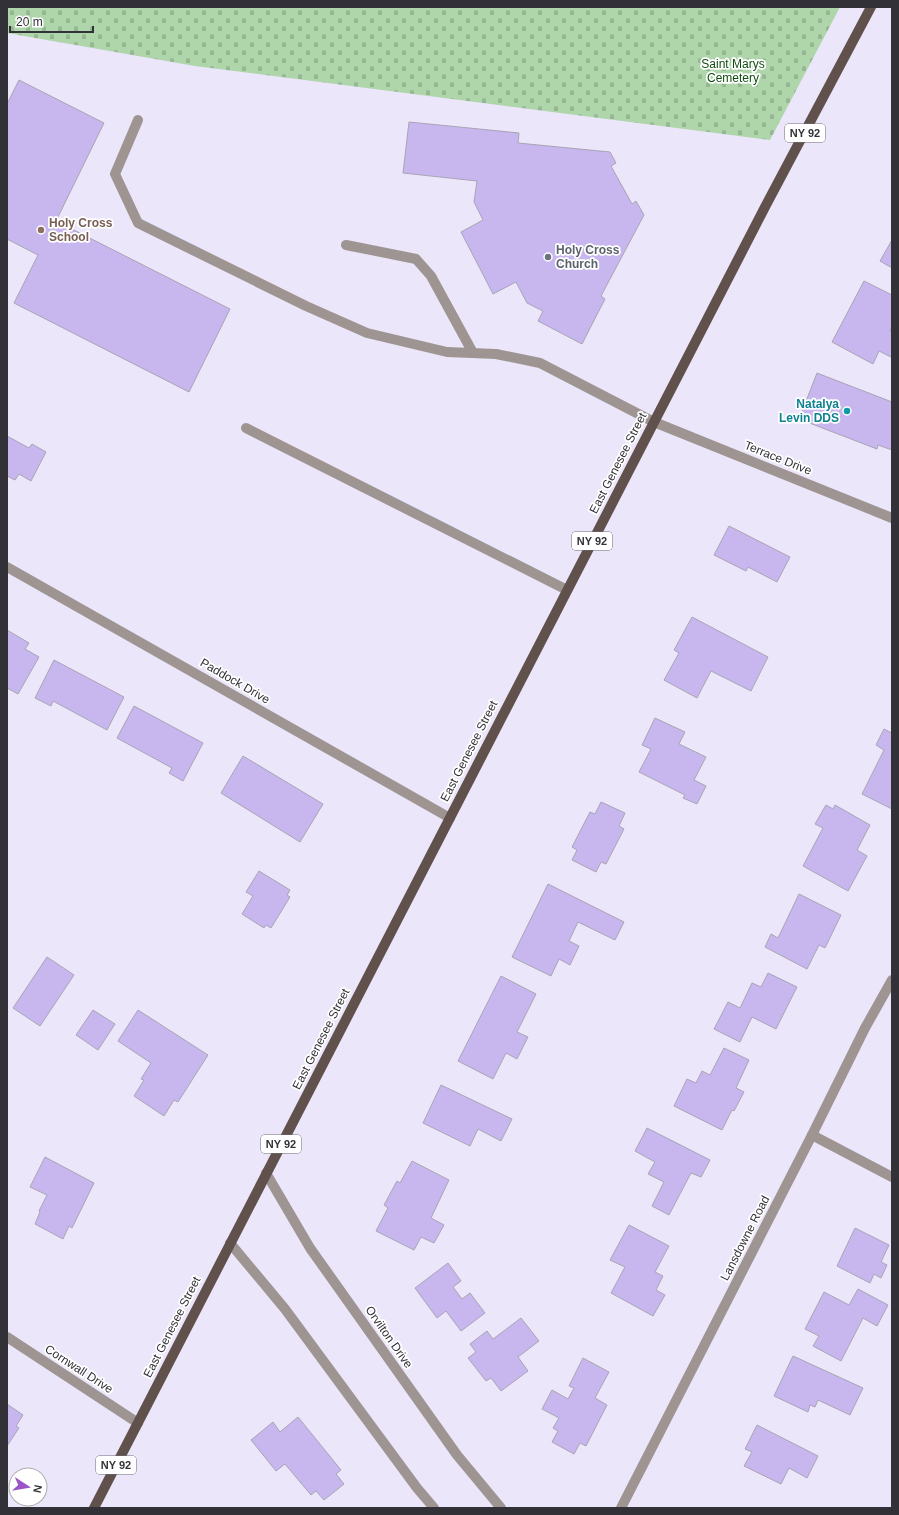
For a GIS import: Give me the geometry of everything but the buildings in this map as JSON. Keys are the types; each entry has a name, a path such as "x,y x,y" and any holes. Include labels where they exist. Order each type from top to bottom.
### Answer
{"main road":[{"name":"East Genesee Street","path":"94,1508 567,590 870,7"}],"street":[{"name":"Terrace Drive","path":"138,120 115,174 138,223 300,303 367,333 447,352 496,354 540,363 654,422 892,518"},
{"path":"346,245 416,259 431,276 473,353"},
{"path":"246,428 567,590"},
{"name":"Paddock Drive","path":"7,567 450,818"},
{"name":"Lansdowne Road","path":"621,1508 812,1135 865,1028 892,980"},
{"path":"812,1135 892,1177"},
{"name":"Orvilton Drive","path":"266,1173 310,1248 457,1455 501,1508"},
{"path":"230,1243 286,1309 417,1488 434,1508"},
{"name":"Cornwall Drive","path":"7,1338 138,1422"}],"green space":[{"name":"Saint Marys Cemetery","path":"7,7 840,7 770,140 195,66 7,33"}],"place":[{"name":"Holy Cross School","path":"41,230"},
{"name":"Holy Cross Church","path":"548,257"},
{"name":"Natalya Levin DDS","path":"847,411"}]}
